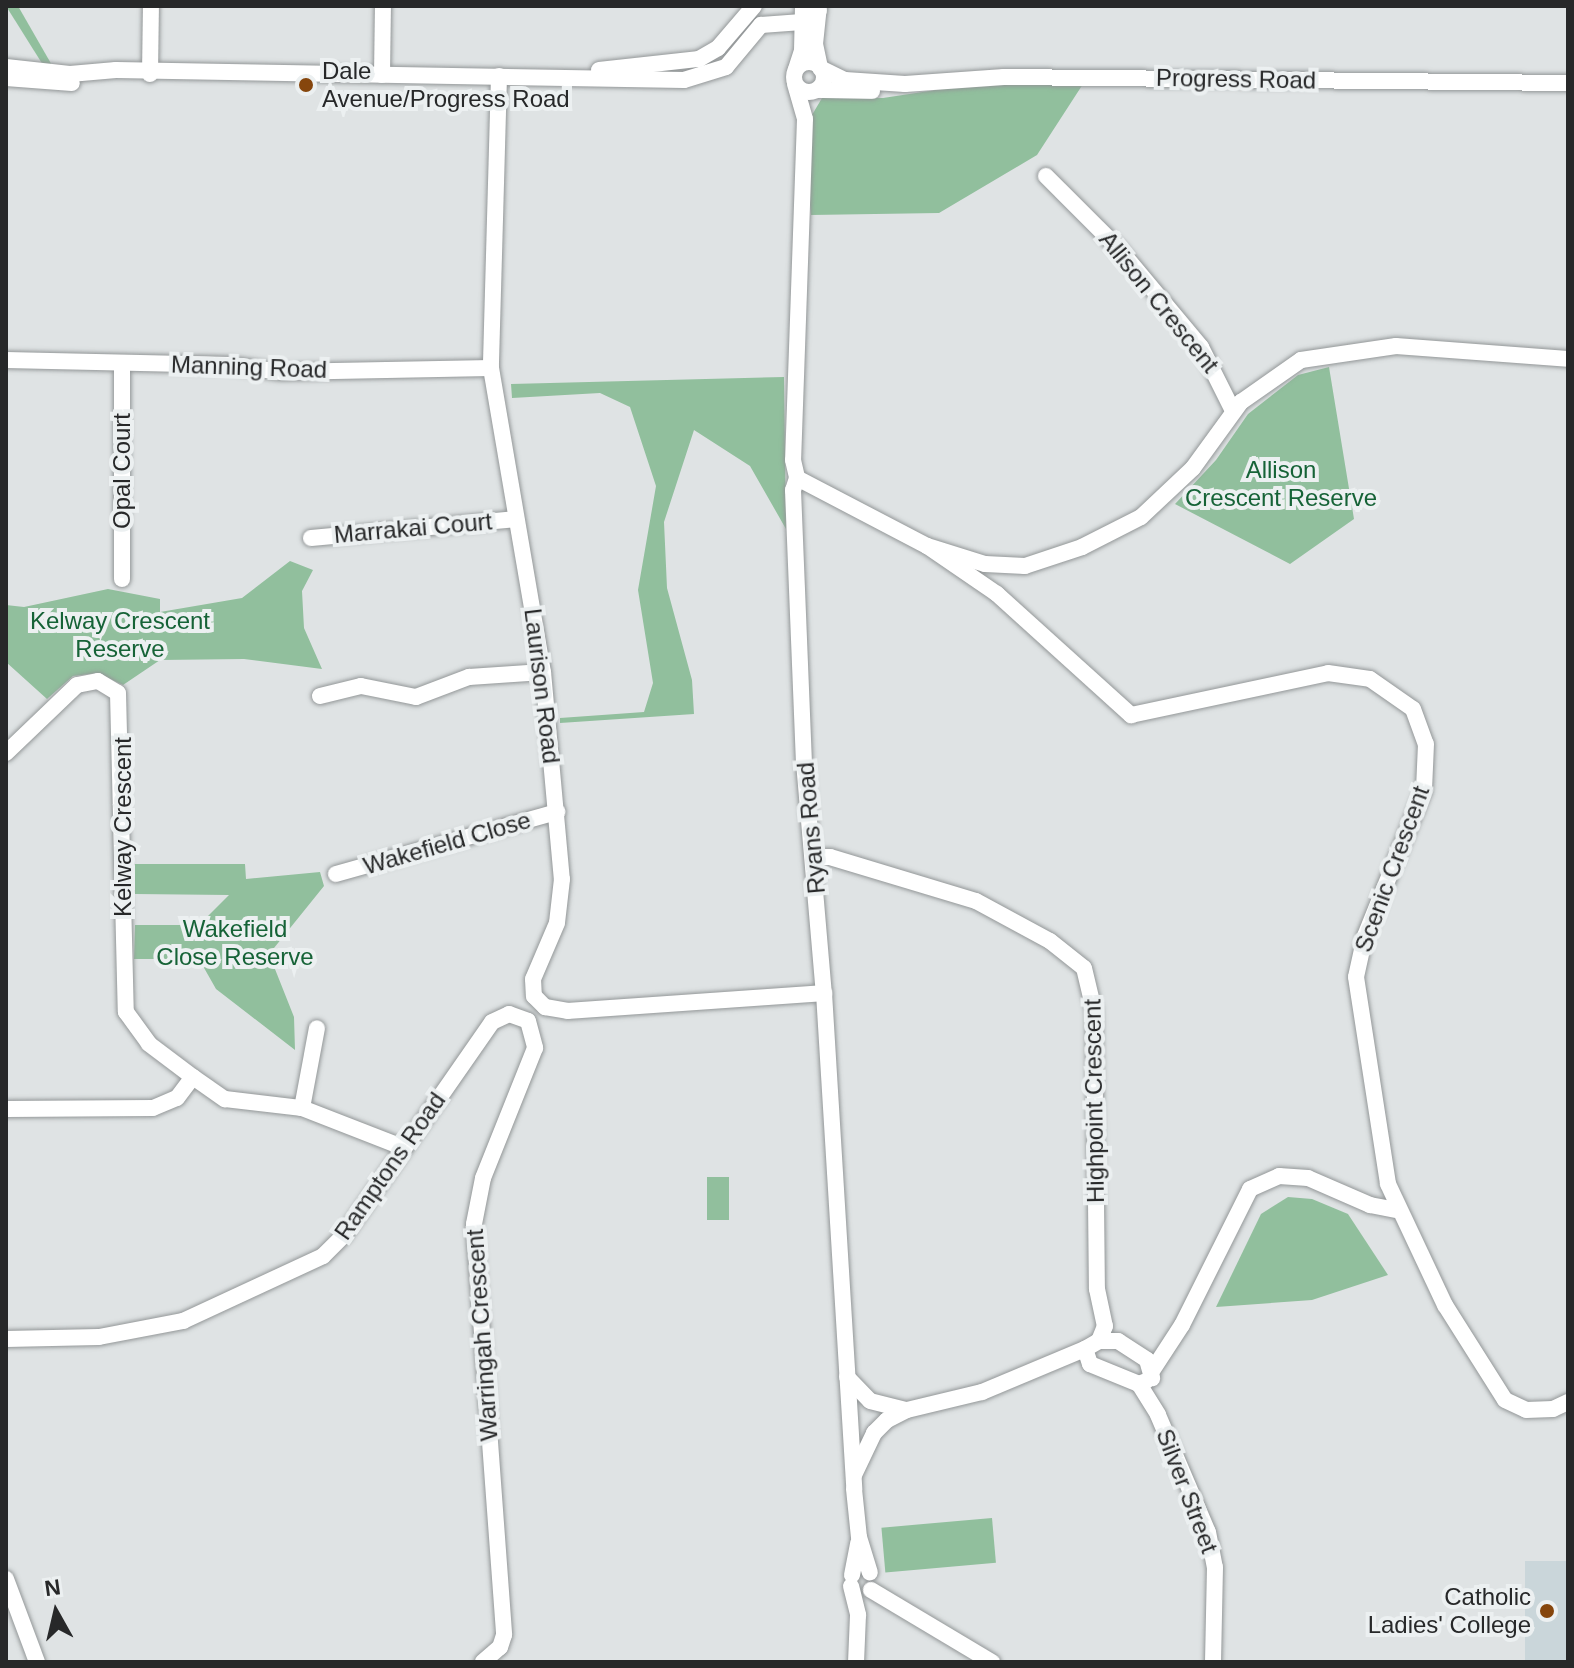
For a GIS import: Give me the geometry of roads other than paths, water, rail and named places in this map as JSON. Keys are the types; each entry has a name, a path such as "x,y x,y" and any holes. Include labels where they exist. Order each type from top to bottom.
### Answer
{"street":[{"path":"145,74 151,6"},
{"path":"382,75 383,6"},
{"path":"6,67 70,74 583,75 699,59 718,48 754,6"},
{"path":"583,75 606,80 709,76 741,55 761,25 811,10 815,44 821,68 823,81 816,90 806,92 795,77 806,62 821,68"},
{"name":"Ryans Road","path":"811,10 795,77 805,119 793,460 797,478 793,490 804,762 816,876 853,1476 859,1537 870,1572 870,1591 858,1632"},
{"name":"Progress Road","path":"821,68 845,80 905,84"},
{"path":"6,78 85,83 145,74"},
{"name":"Laurison Road","path":"499,76 491,368 514,519 543,672 557,812 562,902 532,987 545,1007 568,1011 824,993"},
{"name":"Progress Road","path":"816,90 861,92 905,84 1004,77 1568,83"},
{"name":"Ryans Road","path":"805,119 816,90"},
{"name":"Allison Crescent","path":"1046,176 1119,249 1201,347 1233,411"},
{"path":"797,478 927,546 1012,568 1082,547 1128,525 1167,496 1213,443 1233,411 1273,375 1324,355 1413,346 1568,359"},
{"name":"Manning Road","path":"6,360 230,365 282,372 491,368"},
{"name":"Opal Court","path":"122,363 122,579"},
{"name":"Marrakai Court","path":"311,538 514,519"},
{"name":"Scenic Crescent","path":"927,546 997,594 1131,715 1328,673 1370,679 1413,709 1426,744 1424,790 1365,936 1356,977 1396,1210 1445,1305 1505,1400 1526,1410 1553,1409 1568,1402"},
{"path":"320,696 361,686 416,697 469,677 543,672"},
{"name":"Kelway Crescent","path":"6,753 77,685 98,681 118,693 126,1012 149,1044 193,1077"},
{"name":"Wakefield Close","path":"336,874 557,812"},
{"name":"Highpoint Crescent","path":"814,857 976,901 1050,941 1084,968 1094,1010 1099,1304 1105,1330 1091,1351"},
{"path":"816,876 849,865"},
{"name":"Ramptons Road","path":"6,1339 99,1337 211,1312 331,1250 492,1022 519,1016"},
{"name":"Warringah Crescent","path":"483,1662 500,1647 504,1635 474,1224 483,1178 535,1048 534,1029 519,1016"},
{"path":"302,1108 317,1028"},
{"path":"6,1109 153,1108 177,1098 193,1077 236,1102 302,1108 402,1147"},
{"path":"1091,1351 1148,1377 1176,1332 1250,1189 1279,1176 1308,1178 1370,1205 1396,1210"},
{"name":"Highpoint Crescent","path":"1099,1304 1125,1345"},
{"path":"853,1476 874,1433 907,1410 1037,1372 1091,1351 1125,1345 1148,1347 1176,1332"},
{"name":"Silver Street","path":"1125,1345 1148,1377 1158,1415 1208,1532 1215,1567 1213,1662"},
{"path":"847,1377 870,1401 907,1410"},
{"name":"Ryans Road","path":"856,1662 858,1632 852,1581 859,1537"},
{"path":"870,1572 852,1581 861,1594 870,1591 992,1662"},
{"path":"6,1579 37,1662"}],"place":[{"name":"Dale Avenue/Progress Road","path":"306,85"},
{"name":"Catholic Ladies' College","path":"1547,1611"}],"park label":[{"name":"Allison Crescent Reserve","path":"1281,484"},
{"name":"Kelway Crescent Reserve","path":"120,635"},
{"name":"Wakefield Close Reserve","path":"235,943"}]}
